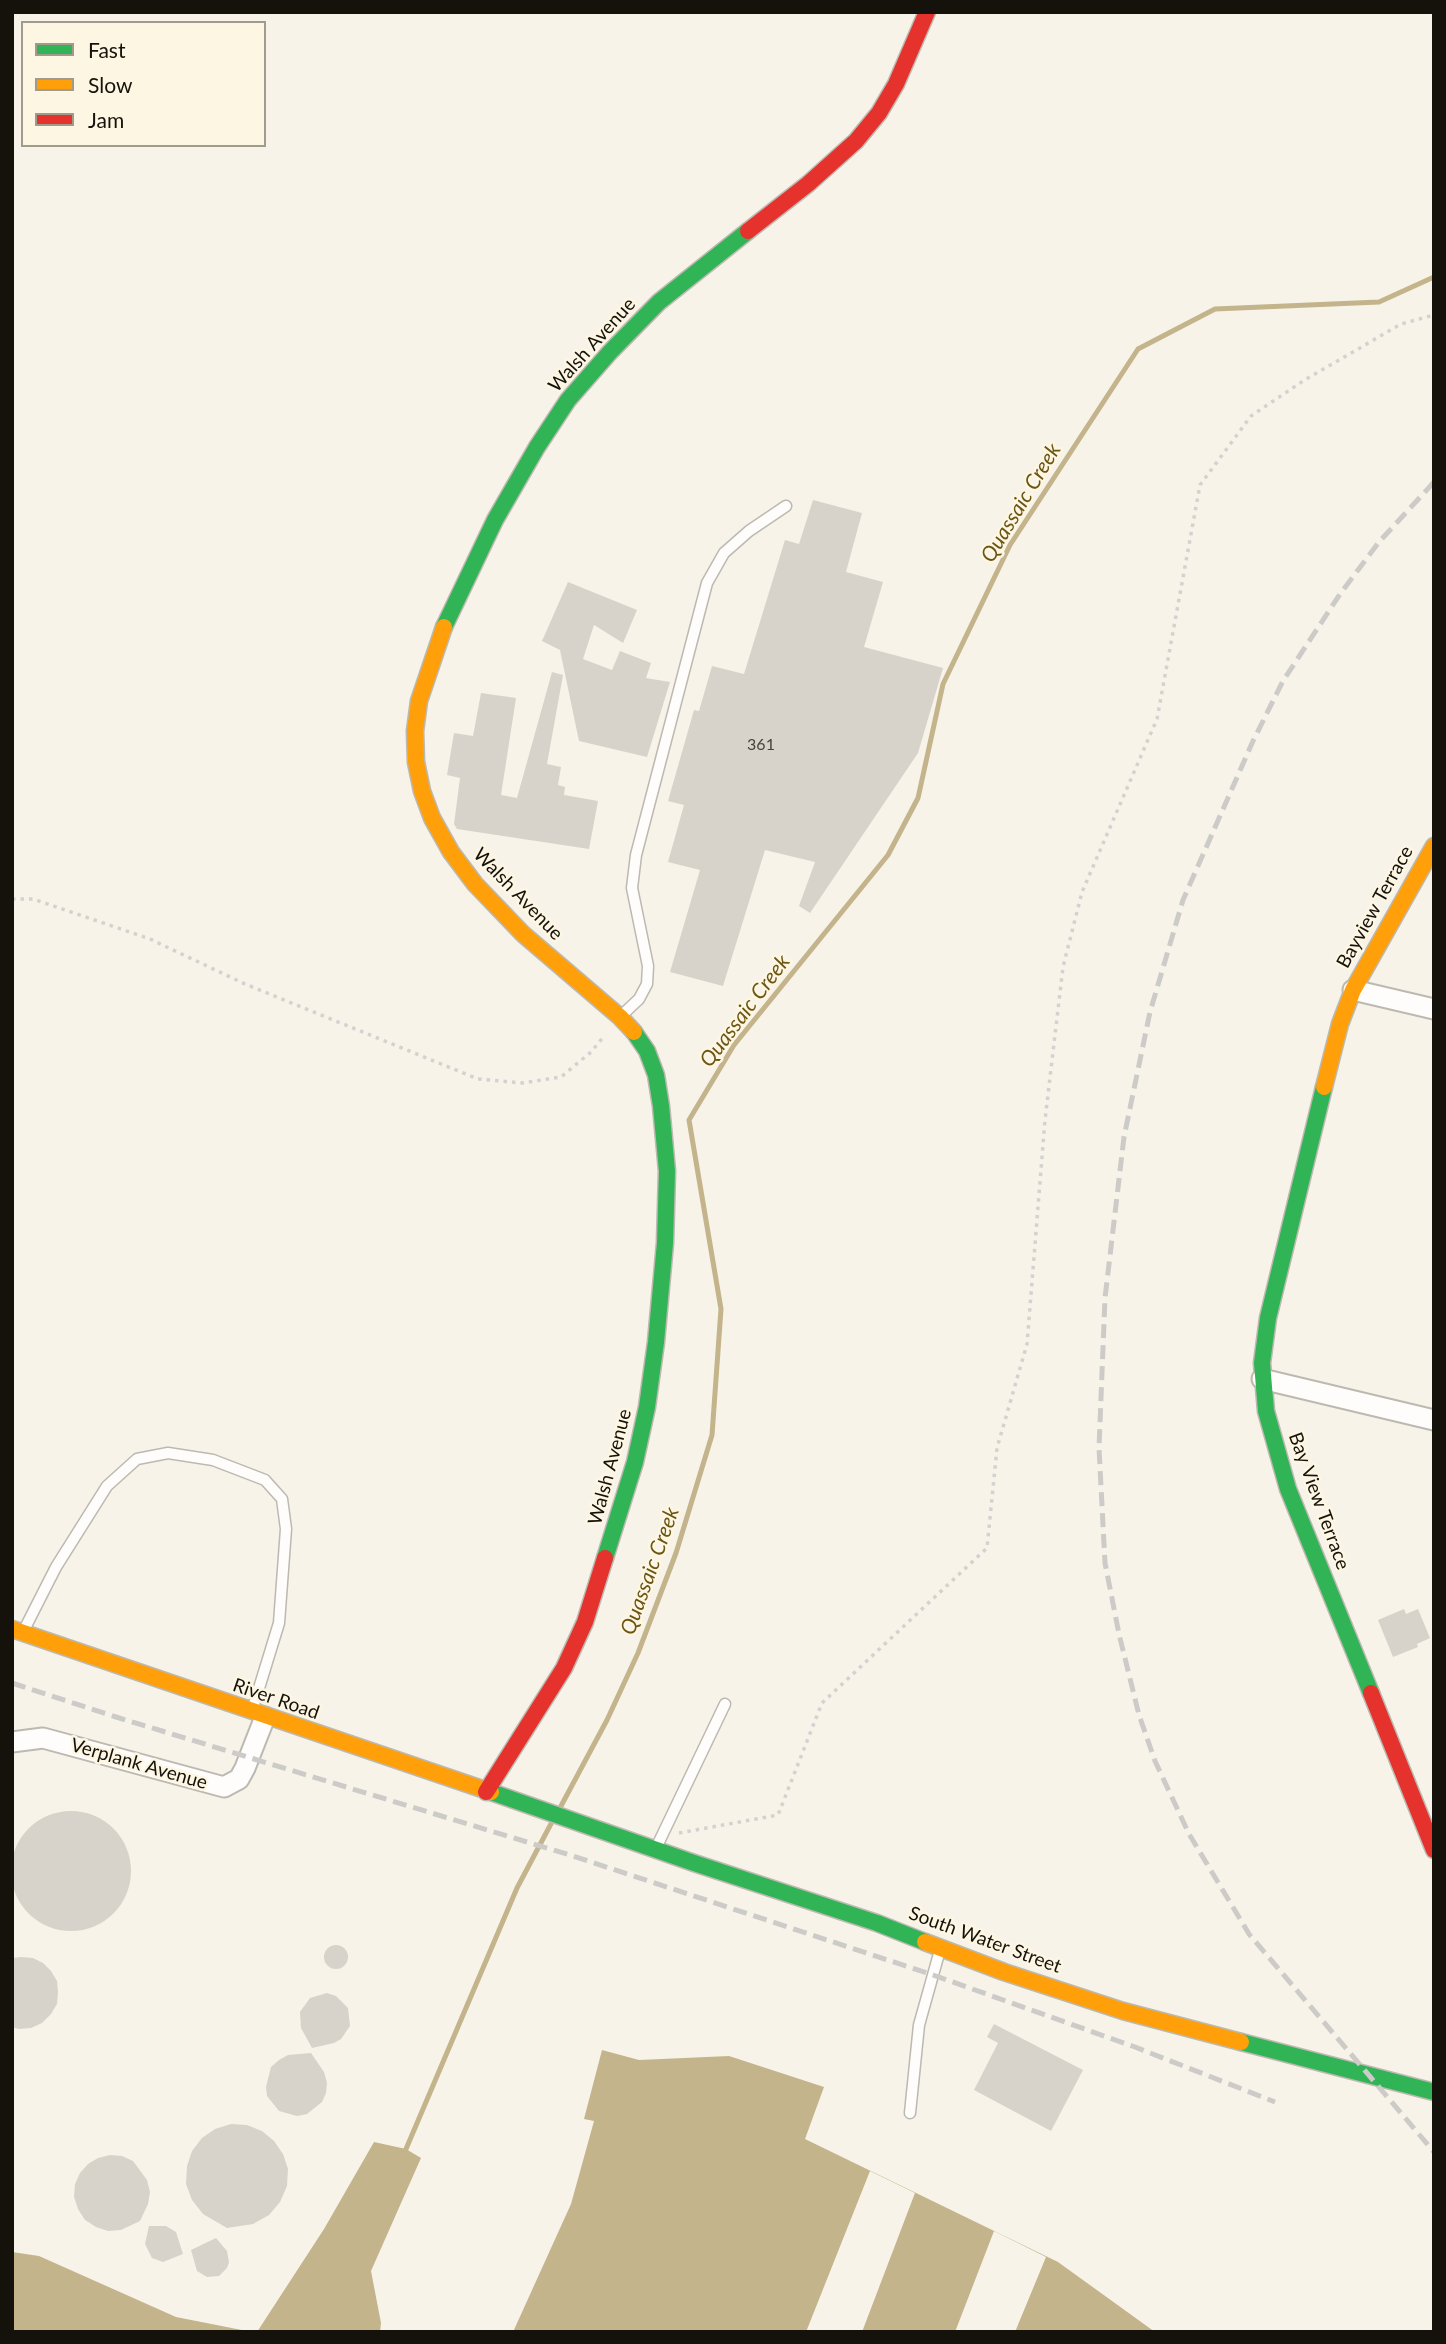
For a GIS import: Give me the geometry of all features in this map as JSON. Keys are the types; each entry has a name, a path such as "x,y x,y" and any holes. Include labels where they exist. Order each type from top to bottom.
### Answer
{"street":[{"name":"Walsh Avenue","path":"486,1792 564,1668 585,1622 606,1562 635,1462 647,1407 665,1243 667,1171 656,1075 638,1036 620,1017 523,934 475,884 451,852 432,818 422,791 416,762 415,731 419,701 427,671 459,594 495,520 568,400 659,302 816,177 856,141 879,113 896,84 927,12"},
{"name":"Bayview Terrace","path":"1353,990 1434,846"},
{"path":"1353,990 1434,1009"},
{"name":"Bay View Terrace","path":"1353,990 1340,1024 1268,1318 1262,1379 1266,1411 1288,1489 1434,1850"},
{"path":"1262,1379 1434,1420"},
{"name":"River Road","path":"17,1631 528,1805"},
{"name":"Verplank Avenue","path":"12,1742 43,1738 224,1787 239,1779 245,1768 258,1715"},
{"name":"South Water Street","path":"528,1805 941,1946 1004,1972 1124,2011 1434,2092"}],"lane":[{"path":"620,1017 639,999 647,984 648,966 632,888 636,855 707,583 724,553 749,531 786,506"},
{"path":"17,1631 107,1486 138,1459 168,1453 213,1460 265,1480 282,1499 286,1529 279,1623 258,1715"},
{"path":"657,1850 725,1704"},
{"path":"910,2113 919,2025 941,1946"}],"path":[{"path":"657,1850 681,1831 778,1815 822,1703 987,1548 997,1448 1027,1344 1045,1120 1063,967 1082,892 1157,719 1199,485 1251,416 1303,381 1401,324 1434,315"},
{"path":"12,899 33,900 150,939 246,985 478,1079 522,1083 561,1077 590,1052 620,1017"}],"shaded area":[{"path":"602,2050 639,2060 729,2056 824,2087 805,2139 1058,2262 1155,2332 513,2332 571,2204 594,2121 584,2119"},
{"path":"374,2142 406,2149 421,2158 371,2271 381,2323 380,2332 257,2332 324,2229"},
{"path":"12,2252 39,2256 176,2317 252,2332 12,2332"}],"pier":[{"path":"870,2171 915,2193 862,2332 806,2332"},
{"path":"994,2231 1046,2257 1015,2332 955,2332"}],"building":[{"path":"813,500 862,513 846,572 883,582 864,647 943,668 918,753 810,913 799,906 815,862 765,850 723,986 670,972 700,870 668,862 684,805 668,801 694,710 699,711 712,666 744,674 785,540 799,544"},
{"path":"568,582 637,610 623,643 594,625 583,659 612,670 620,651 651,663 646,678 670,682 647,757 579,741 560,650 542,641"},
{"path":"552,672 563,675 547,764 561,767 558,785 565,787 564,795 598,801 589,849 457,829 454,824 460,778 447,775 454,733 473,736 481,693 516,698 501,795 517,798"},
{"path":"1404,1609 1406,1614 1418,1609 1430,1638 1417,1644 1418,1647 1393,1657 1378,1620"},
{"path":"71,1811 94,1816 113,1829 126,1848 131,1871 126,1894 113,1913 94,1926 71,1931 48,1926 29,1913 16,1894 11,1871 16,1848 29,1829 48,1816"},
{"path":"336,1945 344,1949 348,1957 344,1965 336,1969 328,1965 324,1957 328,1949"},
{"path":"12,1958 33,1958 43,1963 57,1981 58,1992 57,2004 42,2023 19,2029 12,2027"},
{"path":"327,1993 336,1996 348,2008 350,2026 341,2039 312,2048 301,2028 300,2012 310,1998"},
{"path":"994,2024 1083,2070 1051,2131 974,2090 998,2043 987,2037"},
{"path":"311,2053 324,2072 327,2083 322,2102 307,2114 297,2116 279,2111 267,2096 266,2087 271,2067 288,2055"},
{"path":"231,2124 247,2125 262,2131 274,2141 283,2154 288,2169 287,2186 280,2202 269,2215 253,2224 227,2228 203,2214 192,2200 186,2184 187,2166 192,2151 202,2138 215,2129"},
{"path":"110,2155 133,2161 147,2180 150,2192 140,2221 121,2230 108,2231 85,2220 74,2197 75,2184 80,2173 98,2158"},
{"path":"149,2226 166,2226 176,2232 183,2254 163,2262 152,2258 145,2244"},
{"path":"216,2238 227,2251 229,2262 219,2276 207,2277 197,2271 191,2250"}],"waterway":[{"name":"Quassaic Creek","path":"561,1806 607,1720 638,1653 676,1553 712,1435 721,1309 689,1120 734,1045 888,855 918,798 943,684 1010,545 1138,349 1215,309 1379,302 1434,277"},
{"name":"Quassaic Creek","path":"406,2149 517,1888 553,1820"}],"railway":[{"path":"1434,482 1379,542 1340,594 1283,681 1253,741 1183,900 1150,1012 1124,1137 1105,1298 1099,1448 1105,1563 1119,1634 1139,1715 1155,1761 1189,1834 1249,1934 1434,2152"},
{"path":"12,1683 573,1856 933,1975 1135,2047 1275,2102"}],"traffic: fast":[{"path":"444,627 495,520 568,400 659,302 748,231"},
{"path":"605,1558 635,1462 647,1407 665,1243 667,1171 661,1106 656,1075 647,1051 634,1032"},
{"path":"1324,1087 1268,1318 1262,1363 1266,1411 1288,1489 1371,1693"},
{"path":"491,1792 877,1923 925,1942"},
{"path":"1241,2042 1434,2092"}],"traffic: slow":[{"path":"444,627 419,701 415,731 416,762 422,791 432,818 451,852 475,884 523,934 634,1032"},
{"path":"1324,1087 1340,1024 1353,990 1434,846"},
{"path":"12,1629 491,1792"},
{"path":"925,1942 1004,1972 1123,2011 1241,2042"}],"traffic: jam":[{"path":"748,231 808,184 856,141 879,113 896,84 927,12"},
{"path":"486,1792 564,1668 585,1622 605,1558"},
{"path":"1371,1693 1434,1850"}]}
